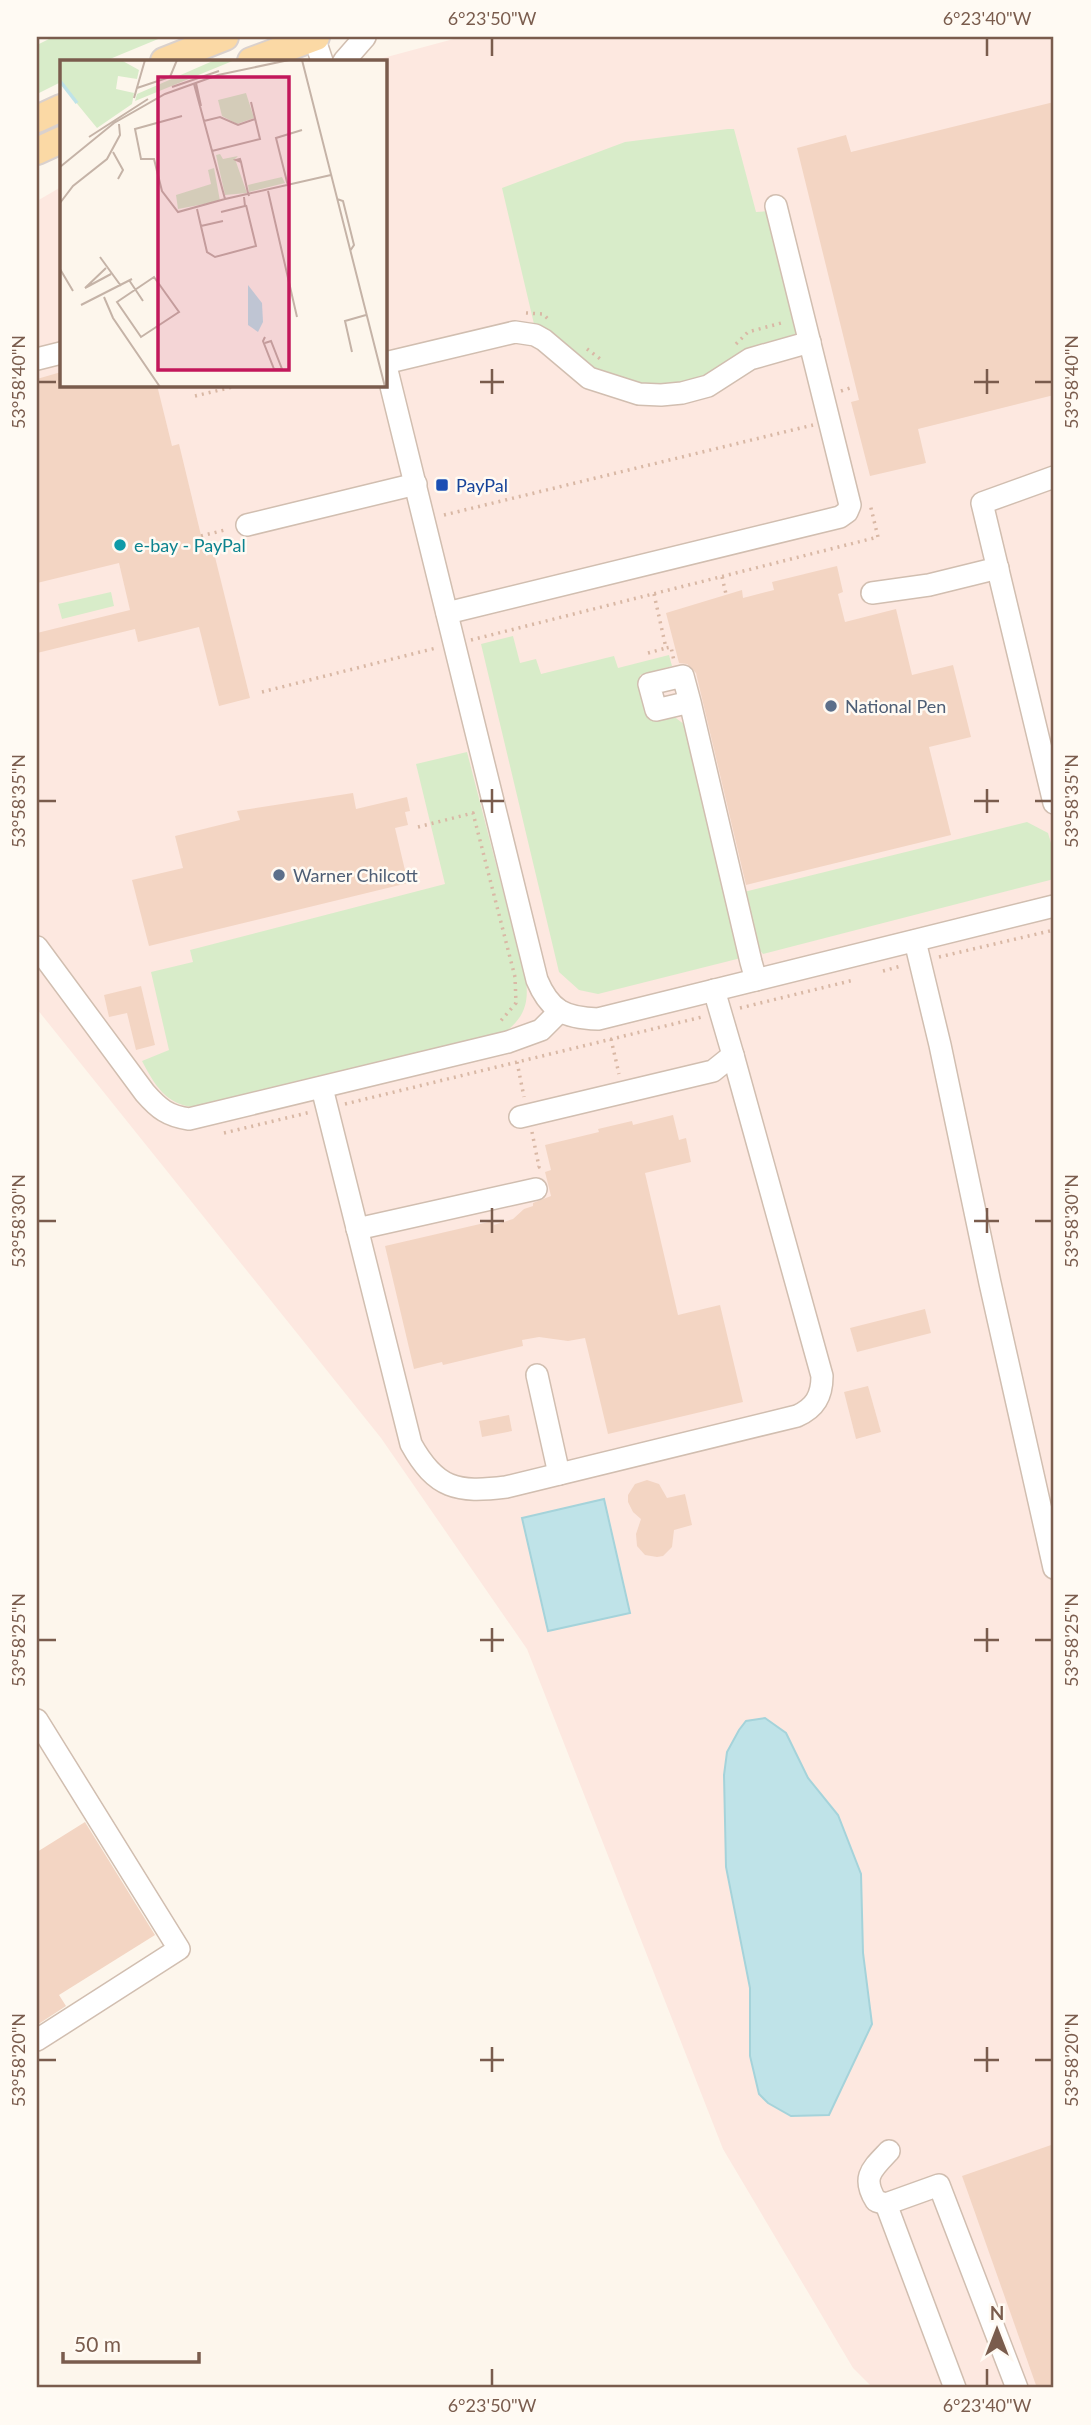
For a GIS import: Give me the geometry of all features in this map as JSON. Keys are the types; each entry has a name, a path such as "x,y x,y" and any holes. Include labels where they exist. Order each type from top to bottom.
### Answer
{"main road":[{"path":"167,60 225,37"},
{"path":"254,60 305,42"},
{"path":"37,119 60,108"},
{"path":"37,151 60,140"}],"lane":[{"path":"345,60 365,37"},
{"path":"305,42 321,60"},
{"path":"447,613 840,517 848,512 850,505 776,206"},
{"path":"387,362 515,331 535,335 544,340 589,378 639,394 661,395 708,386 750,359 810,342"},
{"path":"37,359 60,353"},
{"path":"387,370 537,980 545,1000 576,1019 598,1019 756,980 918,951 1054,906"},
{"path":"1054,477 982,503 1054,803"},
{"path":"247,525 416,484"},
{"path":"872,593 929,585 998,568"},
{"path":"690,702 656,710 649,684 683,676 690,702 756,980"},
{"path":"37,947 159,1109 170,1116 189,1119 324,1098 541,1030 560,1011"},
{"path":"918,951 1054,1568"},
{"path":"324,1098 411,1444 428,1471 437,1479 474,1491 506,1487 797,1416 808,1412 817,1401 822,1389 822,1376 715,990"},
{"path":"520,1117 713,1071 733,1055"},
{"path":"357,1229 536,1189"},
{"path":"537,1375 559,1474"},
{"path":"37,1720 179,1949 37,2040"},
{"path":"889,2151 873,2169 868,2179 868,2189 876,2201 886,2204 939,2185 1017,2388"},
{"path":"886,2204 955,2388"}],"path":[{"path":"520,314 543,314 553,324"},
{"path":"735,345 748,331 803,318"},
{"path":"585,348 609,365"},
{"path":"195,396 233,387"},
{"path":"444,515 829,422"},
{"path":"201,536 225,530"},
{"path":"722,577 726,594"},
{"path":"654,594 666,648"},
{"path":"648,653 671,647 678,678"},
{"path":"418,827 473,813 515,984 516,1003 501,1023 488,1026"},
{"path":"883,971 918,951 1054,930"},
{"path":"224,1133 324,1098 722,1013 854,980"}],"shaded area":[{"path":"461,37 1054,37 1054,2388 873,2388 853,2368 723,2149 527,1649 381,1438 37,1009 37,201 60,188 60,387 387,387 387,60 376,60"}],"green space":[{"path":"53,37 163,37 107,60 60,60 60,82 37,94 37,45"},
{"path":"734,129 756,212 770,211 800,335 706,380 654,387 596,371 555,335 534,324 502,188 625,142"},
{"path":"111,592 114,606 62,619 58,604"},
{"path":"513,636 520,663 536,659 541,674 614,656 618,668 669,655 672,666 640,675 651,719 661,720 672,715 685,725 741,958 598,994 579,990 559,972 481,644"},
{"path":"467,752 526,980 526,1003 517,1021 505,1032 194,1107 168,1098 151,1078 142,1061 169,1050 151,972 193,962 190,950 445,884 416,764"},
{"path":"1027,822 1048,833 1054,853 1054,879 763,954 756,946 744,892"}],"water":[{"path":"604,1499 630,1613 548,1631 522,1518"},
{"path":"765,1718 786,1733 808,1778 838,1815 861,1874 863,1953 872,2024 829,2115 791,2116 768,2103 759,2094 750,2056 750,1988 726,1867 724,1775 727,1752 739,1730 746,1721"}],"building":[{"path":"1054,102 1054,395 918,429 926,463 870,476 851,402 859,400 797,148 846,135 851,152"},
{"name":"e-bay - PayPal","path":"60,372 60,387 157,387 172,446 179,444 206,556 214,553 250,698 219,706 199,627 138,642 135,629 37,653 37,633 130,610 119,563 37,583 37,379"},
{"name":"National Pen","path":"837,566 843,592 838,594 845,622 896,609 912,675 953,665 971,737 929,747 951,835 746,885 696,673 687,664 679,663 666,613 742,590 743,598 774,590 772,582"},
{"name":"Warner Chilcott","path":"353,793 356,809 407,797 410,811 405,812 408,825 395,828 408,883 149,946 132,880 183,868 175,836 240,820 237,811"},
{"path":"141,986 155,1045 136,1050 127,1013 109,1017 104,995"},
{"path":"673,1115 679,1140 686,1138 691,1162 645,1173 678,1315 720,1305 743,1402 608,1434 585,1338 568,1341 539,1337 522,1340 523,1346 414,1369 385,1246 493,1221 494,1225 513,1219 524,1209 533,1206 533,1203 551,1196 545,1172 551,1170 545,1145 632,1121 633,1125"},
{"path":"925,1309 931,1333 857,1352 850,1328"},
{"path":"868,1386 881,1432 856,1439 844,1392"},
{"path":"509,1415 512,1431 482,1437 479,1421"},
{"path":"647,1480 659,1484 667,1498 685,1494 692,1525 674,1530 672,1547 663,1556 645,1555 637,1546 636,1534 641,1519 633,1512 628,1495 635,1484"},
{"path":"85,1822 155,1935 59,1995 66,2006 37,2025 37,1852"},
{"path":"1054,2144 1054,2388 1037,2388 962,2176"}],"place":[{"name":"PayPal","path":"442,485"},
{"name":"e-bay - PayPal","path":"120,545"},
{"name":"National Pen","path":"831,706"},
{"name":"Warner Chilcott","path":"279,875"}]}
